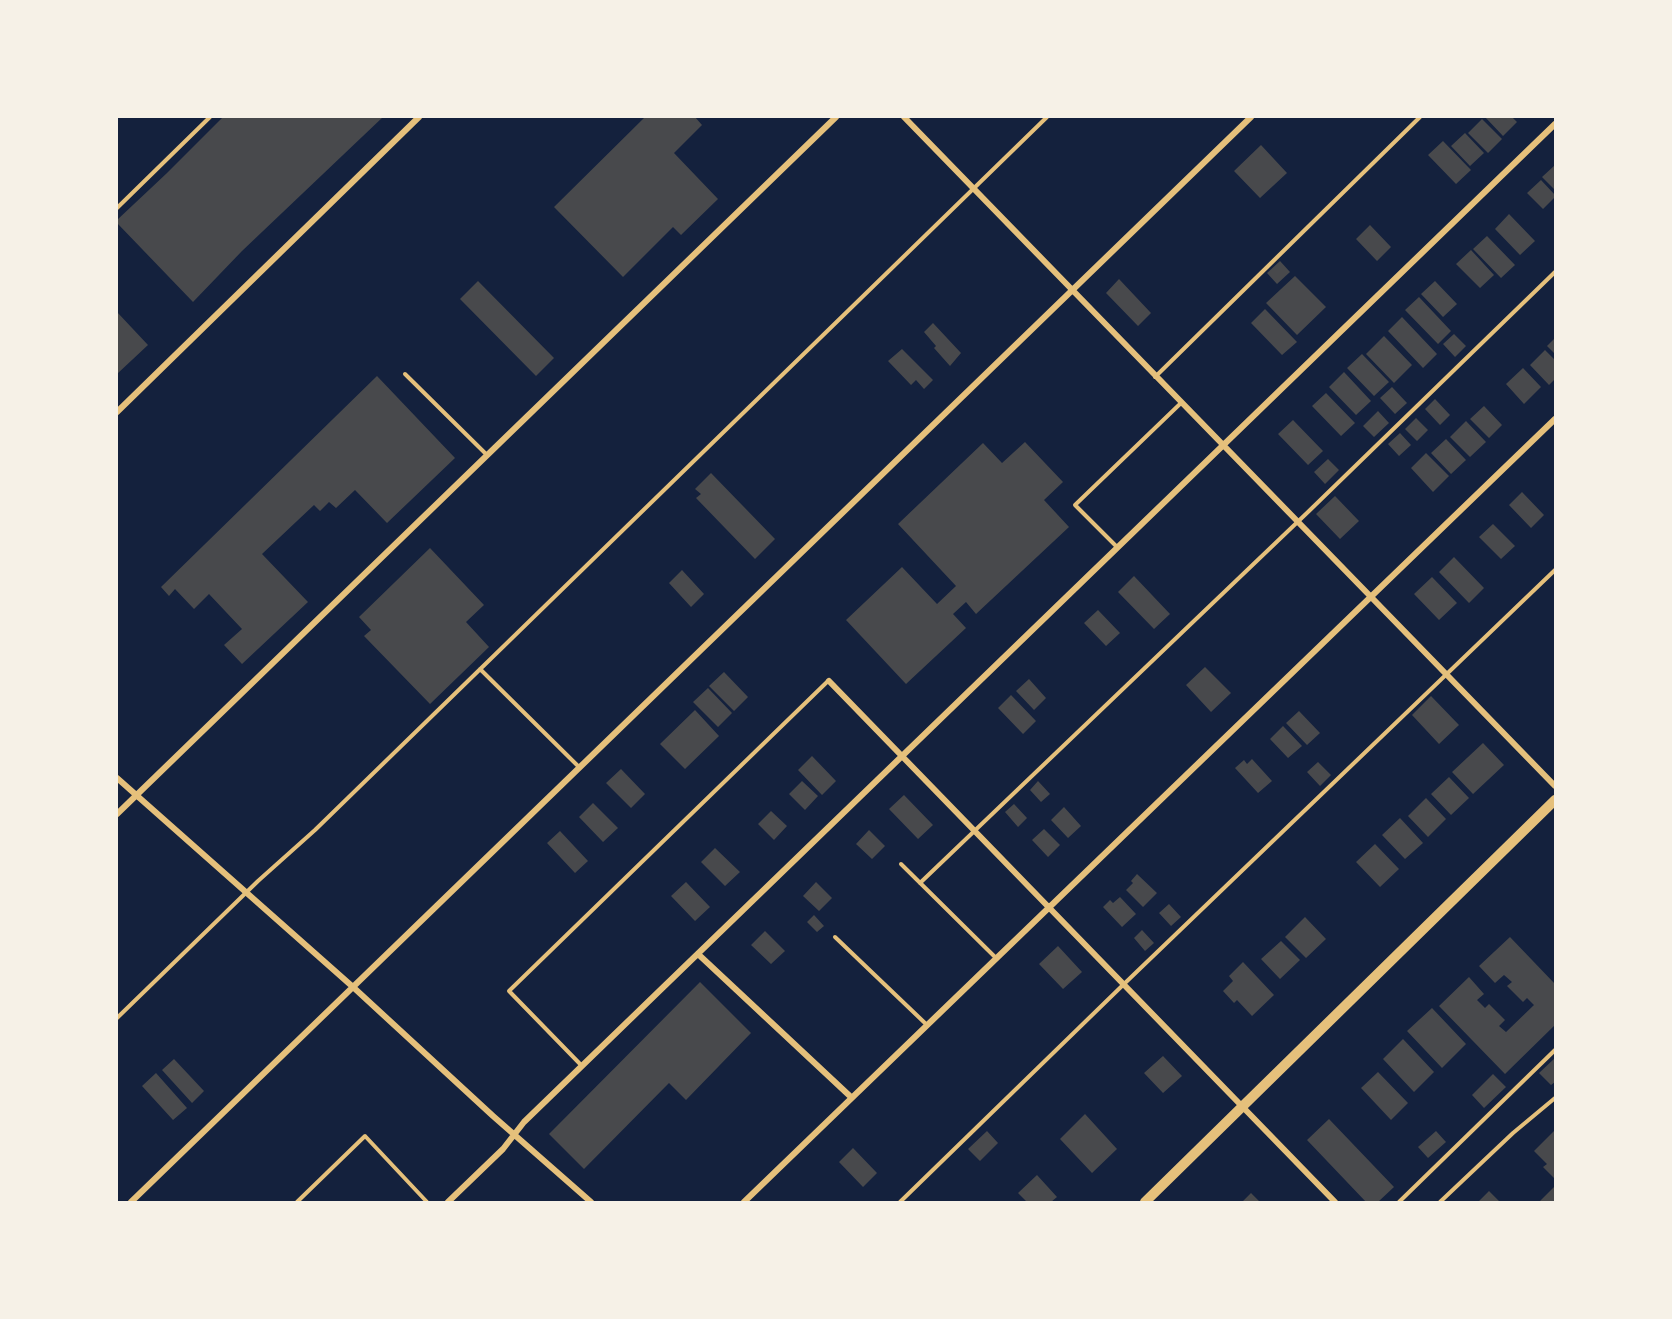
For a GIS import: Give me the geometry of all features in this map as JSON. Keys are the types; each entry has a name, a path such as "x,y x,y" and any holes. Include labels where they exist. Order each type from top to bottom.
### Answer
{"main road":[{"path":"1144,1202 1555,800"}],"street":[{"path":"117,412 419,117"},
{"path":"117,814 836,117"},
{"path":"904,117 1555,786"},
{"path":"131,1202 1251,117"},
{"path":"448,1202 502,1149 524,1122 1555,124"},
{"path":"744,1202 1555,418"},
{"path":"829,681 1335,1202"},
{"path":"117,778 591,1202"},
{"path":"698,954 852,1098"}],"lane":[{"path":"117,208 210,117"},
{"path":"117,1018 315,830 1047,117"},
{"path":"1155,376 1420,117"},
{"path":"920,883 1555,272"},
{"path":"405,374 487,455"},
{"path":"1117,547 1075,505 1181,403"},
{"path":"900,1202 1555,570"},
{"path":"480,669 579,767"},
{"path":"582,1066 508,991 829,681"},
{"path":"901,864 996,958"},
{"path":"835,937 927,1025"},
{"path":"1399,1202 1555,1050"},
{"path":"1440,1202 1513,1133 1555,1098"},
{"path":"297,1202 364,1136 427,1202"}],"building":[{"path":"223,117 383,117 242,251 193,302 117,223 117,220"},
{"path":"645,117 695,117 702,125 674,153 718,199 681,235 673,227 623,277 554,207"},
{"path":"1485,117 1512,117 1517,122 1503,136"},
{"path":"1482,119 1502,139 1488,153 1468,133"},
{"path":"1465,133 1484,153 1470,166 1451,146"},
{"path":"1443,141 1471,170 1456,184 1428,155"},
{"path":"1261,145 1287,173 1260,198 1234,171"},
{"path":"1555,165 1555,190 1542,177"},
{"path":"1541,180 1555,195 1543,209 1527,193"},
{"path":"1509,214 1535,241 1520,255 1495,229"},
{"path":"1370,225 1391,247 1377,261 1356,239"},
{"path":"1487,236 1515,265 1501,278 1473,249"},
{"path":"1471,250 1494,275 1480,288 1456,264"},
{"path":"1280,261 1290,272 1277,284 1267,273"},
{"path":"1295,276 1326,307 1297,335 1266,303"},
{"path":"1119,279 1151,313 1138,326 1106,293"},
{"path":"478,281 554,358 536,376 460,299"},
{"path":"1435,281 1457,304 1443,317 1421,294"},
{"path":"1419,297 1451,331 1438,344 1405,310"},
{"path":"1265,309 1297,342 1282,355 1251,323"},
{"path":"117,312 148,345 117,374"},
{"path":"1402,317 1437,354 1423,368 1388,331"},
{"path":"933,323 961,353 950,366 924,332"},
{"path":"1454,334 1466,346 1455,357 1443,344"},
{"path":"1384,336 1412,365 1394,383 1366,354"},
{"path":"1555,338 1555,354 1547,346"},
{"path":"902,349 933,380 924,389 916,380 911,385 888,361"},
{"path":"1545,350 1555,360 1555,379 1549,385 1530,365"},
{"path":"1362,354 1389,382 1374,396 1347,368"},
{"path":"1523,368 1541,387 1524,404 1506,384"},
{"path":"1344,372 1371,401 1356,415 1329,387"},
{"path":"377,376 455,458 387,523 355,490 336,508 329,502 320,511 314,505 262,554 308,602 242,664 224,645 242,629 209,594 194,609 175,589 169,596 161,587"},
{"path":"1392,387 1407,403 1395,414 1380,398"},
{"path":"1326,393 1355,423 1341,436 1312,406"},
{"path":"1435,399 1450,415 1440,425 1425,409"},
{"path":"1484,406 1502,425 1489,438 1470,419"},
{"path":"1378,411 1389,423 1374,437 1363,426"},
{"path":"1416,418 1428,430 1417,441 1405,429"},
{"path":"1293,420 1323,451 1308,465 1278,434"},
{"path":"1466,421 1486,442 1470,457 1450,437"},
{"path":"1400,433 1411,445 1399,456 1388,444"},
{"path":"1446,439 1466,460 1451,474 1431,453"},
{"path":"1025,442 1063,482 1044,500 1069,527 976,614 966,602 953,614 966,628 906,684 846,620 902,567 937,604 956,586 898,524 983,443 1002,463"},
{"path":"1426,453 1449,476 1433,492 1411,468"},
{"path":"1328,459 1339,470 1325,484 1314,472"},
{"path":"711,473 775,539 755,559 696,498 701,494 695,489"},
{"path":"1522,492 1544,515 1531,528 1509,505"},
{"path":"1335,496 1359,521 1340,539 1316,514"},
{"path":"1493,524 1515,546 1501,559 1479,537"},
{"path":"430,548 484,605 466,622 489,647 430,704 364,636 371,630 359,617"},
{"path":"1454,557 1484,588 1469,603 1439,572"},
{"path":"682,570 704,594 691,607 669,583"},
{"path":"1134,576 1170,614 1154,629 1118,592"},
{"path":"1432,577 1457,603 1439,620 1414,594"},
{"path":"1098,610 1120,633 1106,646 1084,623"},
{"path":"1205,667 1231,693 1211,712 1186,685"},
{"path":"724,672 748,697 734,711 709,686"},
{"path":"1029,679 1046,698 1034,710 1016,691"},
{"path":"708,688 732,713 718,727 693,702"},
{"path":"1011,695 1036,721 1023,734 998,708"},
{"path":"1431,696 1459,725 1439,744 1412,715"},
{"path":"695,710 719,736 685,769 660,744"},
{"path":"1299,711 1320,733 1307,745 1286,723"},
{"path":"1283,726 1302,746 1288,758 1270,739"},
{"path":"1483,743 1504,765 1473,794 1452,772"},
{"path":"812,756 836,781 822,795 798,770"},
{"path":"1252,759 1272,781 1258,793 1235,768 1244,760 1247,764"},
{"path":"1318,762 1331,775 1320,786 1307,772"},
{"path":"621,769 645,794 631,808 606,783"},
{"path":"1449,777 1469,798 1451,815 1431,794"},
{"path":"802,781 818,796 805,810 789,794"},
{"path":"1038,781 1050,794 1041,802 1030,790"},
{"path":"904,795 933,825 918,839 889,809"},
{"path":"1426,798 1446,819 1428,837 1408,816"},
{"path":"593,803 618,828 603,842 579,817"},
{"path":"1014,804 1027,818 1018,827 1005,812"},
{"path":"1064,807 1081,826 1068,838 1051,820"},
{"path":"771,811 787,826 774,840 758,824"},
{"path":"1400,818 1423,843 1405,859 1382,835"},
{"path":"1044,829 1060,845 1048,857 1032,840"},
{"path":"869,830 885,846 872,859 856,844"},
{"path":"560,831 588,861 575,873 547,843"},
{"path":"1375,844 1399,869 1380,887 1356,862"},
{"path":"715,848 740,872 725,886 701,862"},
{"path":"1137,874 1157,893 1143,907 1126,890 1133,883 1131,881"},
{"path":"686,882 710,907 695,921 671,896"},
{"path":"816,882 832,898 819,911 803,896"},
{"path":"1120,897 1136,914 1122,927 1103,907 1110,900 1113,903"},
{"path":"1169,904 1181,917 1171,926 1159,913"},
{"path":"814,915 824,926 817,932 807,922"},
{"path":"1305,917 1326,939 1306,958 1285,937"},
{"path":"1142,930 1154,943 1145,951 1134,938"},
{"path":"765,931 785,951 771,964 751,945"},
{"path":"1510,937 1555,984 1555,1025 1505,1074 1439,1006 1469,977 1484,994 1477,1000 1485,1008 1489,1004 1505,1020 1499,1026 1506,1032 1534,1005 1527,998 1523,1002 1507,986 1512,982 1504,975 1495,983 1479,966"},
{"path":"1281,941 1300,960 1280,979 1261,959"},
{"path":"1058,946 1082,972 1063,989 1039,964"},
{"path":"1243,962 1274,995 1252,1016 1237,1000 1234,1003 1223,991 1233,981 1229,976"},
{"path":"700,982 751,1033 686,1100 669,1083 584,1169 549,1134"},
{"path":"1432,1008 1466,1044 1442,1068 1407,1031"},
{"path":"1403,1039 1434,1072 1414,1092 1383,1059"},
{"path":"1163,1056 1182,1076 1163,1093 1144,1073"},
{"path":"1555,1058 1555,1082 1551,1085 1539,1073"},
{"path":"174,1059 204,1091 192,1103 162,1070"},
{"path":"1378,1072 1408,1103 1391,1120 1361,1088"},
{"path":"156,1073 187,1108 173,1120 142,1086"},
{"path":"1493,1074 1506,1087 1484,1108 1472,1095"},
{"path":"1085,1114 1117,1149 1092,1173 1060,1139"},
{"path":"1329,1119 1394,1187 1378,1202 1366,1202 1307,1140"},
{"path":"1555,1130 1555,1179 1543,1167 1547,1164 1534,1151"},
{"path":"987,1131 998,1143 980,1161 968,1149"},
{"path":"1436,1131 1446,1142 1428,1158 1418,1147"},
{"path":"853,1148 877,1173 863,1187 839,1162"},
{"path":"1037,1175 1057,1197 1051,1202 1027,1202 1018,1193"},
{"path":"1555,1186 1555,1202 1539,1202"},
{"path":"1489,1191 1500,1202 1478,1202"},
{"path":"1251,1193 1260,1202 1242,1202"}]}
